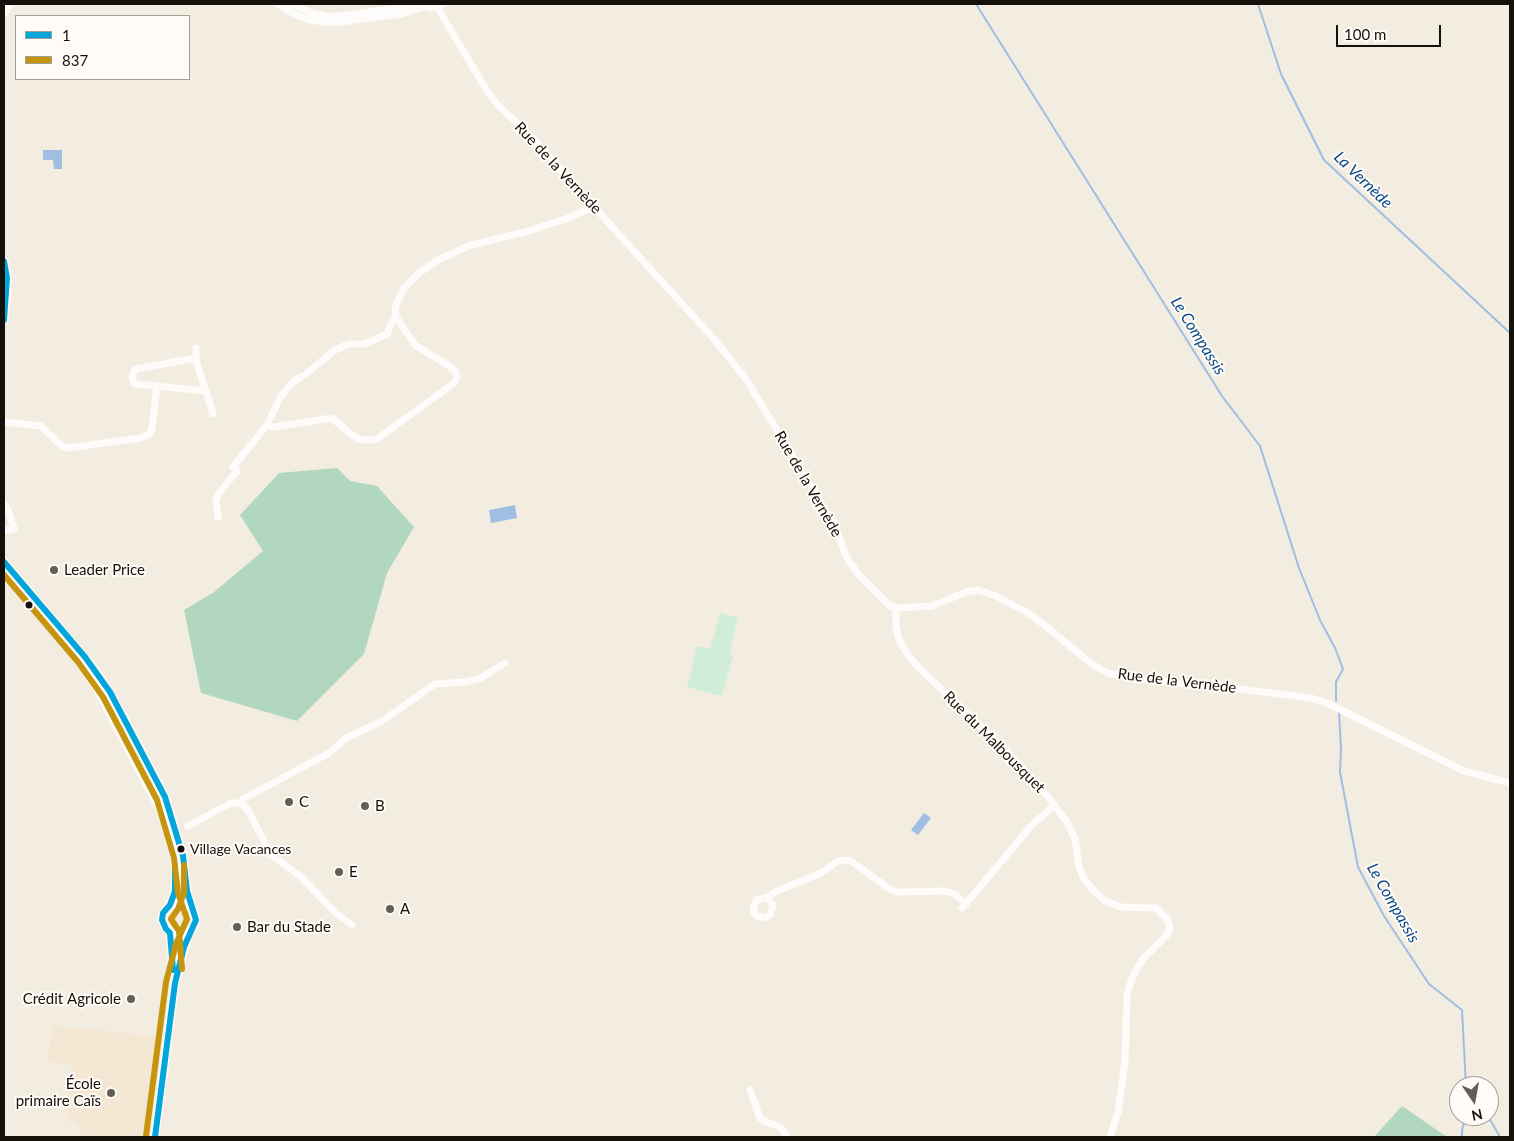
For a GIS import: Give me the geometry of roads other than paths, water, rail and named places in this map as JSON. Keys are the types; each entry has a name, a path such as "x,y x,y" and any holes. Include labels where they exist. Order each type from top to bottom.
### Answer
{"main road":[{"path":"4,260 7,278 4,320"},
{"path":"4,562 85,657 110,692 169,806 183,856 187,892 196,920 194,927 189,933 175,983 155,1137"},
{"path":"4,570 77,658 97,688 162,813 173,851 176,883 170,905 163,913 162,920 170,934 175,983"},
{"path":"170,905 180,902 192,908"},
{"path":"170,934 178,936 189,933"}],"street":[{"path":"4,13 10,4"},
{"path":"278,4 294,14 310,20 326,22 401,14 424,5 440,5"},
{"path":"291,4 312,13 340,16 398,8 410,4"},
{"name":"Rue de la Vernède","path":"440,5 489,94 535,140 556,166 713,338 746,379 835,526 846,556 858,574 874,591 896,608 932,606 966,592 978,590 996,596 1028,614 1047,627 1088,662 1107,673 1138,679 1311,698 1327,703 1464,771 1510,783"},
{"path":"267,425 273,427 332,418 355,437 361,440 375,440 453,384 457,378 450,366 415,345 396,318 395,307 404,288 419,273 438,260 468,246 542,227 594,207"},
{"path":"218,517 216,500 237,471 233,467 267,425 288,387 335,350 349,344 365,344 387,334 392,321 396,318"},
{"path":"196,348 197,358 213,414"},
{"path":"197,358 135,369 132,378 135,384 206,391"},
{"path":"4,422 41,426 63,448 140,438 150,434 152,428 157,386"},
{"path":"4,504 14,529 4,532"},
{"name":"Rue du Malbousquet","path":"896,608 896,627 900,642 906,652 933,681 1008,752 1055,805 1072,830 1083,877 1094,891 1105,901 1121,907 1156,908 1166,916 1170,928 1167,935 1140,964 1131,981 1127,996 1126,1042 1119,1104 1110,1137"},
{"path":"241,804 243,799 329,754 346,738 382,721 435,684 465,682 481,678 505,663"},
{"path":"188,826 231,804 241,804 248,810 271,855 300,876 337,914 352,925"},
{"path":"767,898 775,892 813,876 838,861 845,860 851,861 891,890 899,892 945,891 955,894 964,906 1032,825 1055,805"},
{"path":"750,1090 760,1118 778,1126 787,1137"}],"water":[{"path":"43,150 62,150 62,169 54,169 53,160 43,160"},
{"path":"515,505 517,518 491,523 489,510"},
{"path":"924,813 931,818 918,835 911,830"}],"waterway":[{"name":"Le Compassis","path":"976,4 1222,396 1260,446 1299,568 1320,620 1335,648 1343,669 1336,682 1336,701"},
{"name":"La Vernède","path":"1258,4 1281,74 1324,160 1510,333"},
{"name":"Le Compassis","path":"1339,712 1340,772 1358,867 1384,916 1429,984 1462,1010 1465,1076"},
{"path":"1462,1137 1463,1126"},
{"name":"Le Compassis","path":"1494,1126 1500,1137"}],"place":[{"name":"Leader Price","path":"54,570"},
{"name":"C","path":"289,802"},
{"name":"B","path":"365,806"},
{"name":"Village Vacances","path":"181,849"},
{"name":"E","path":"339,872"},
{"name":"A","path":"390,909"},
{"name":"Bar du Stade","path":"237,927"},
{"name":"Crédit Agricole","path":"131,999"},
{"name":"École primaire Caïs","path":"111,1093"}]}
